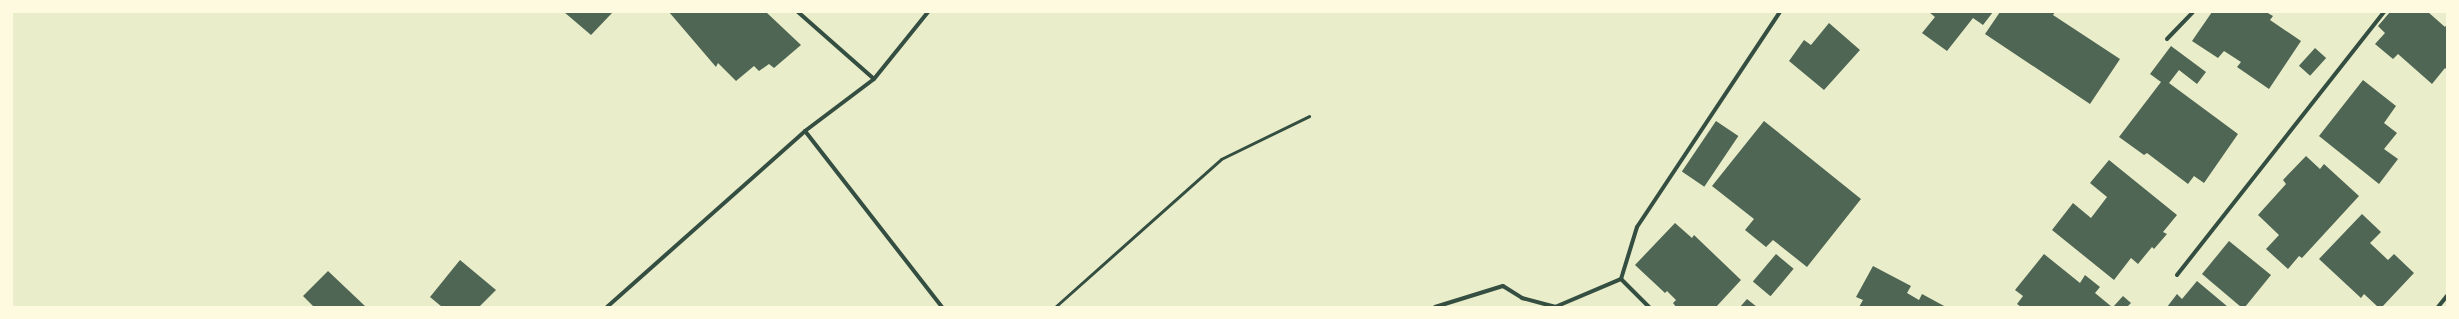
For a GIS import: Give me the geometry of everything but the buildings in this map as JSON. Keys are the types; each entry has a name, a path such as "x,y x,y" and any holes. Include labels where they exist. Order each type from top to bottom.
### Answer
{"street":[{"path":"798,12 874,79"},
{"path":"607,307 805,131 874,79 928,12"},
{"path":"1434,307 1503,286 1522,298 1555,307 1621,279 1637,227 1780,12"},
{"path":"2167,39 2193,12"},
{"path":"2177,275 2384,12"},
{"path":"805,131 942,307"},
{"path":"1621,279 1649,307"},
{"path":"2438,307 2447,296"}],"lane":[{"path":"1055,307 1221,159 1309,116"}]}
